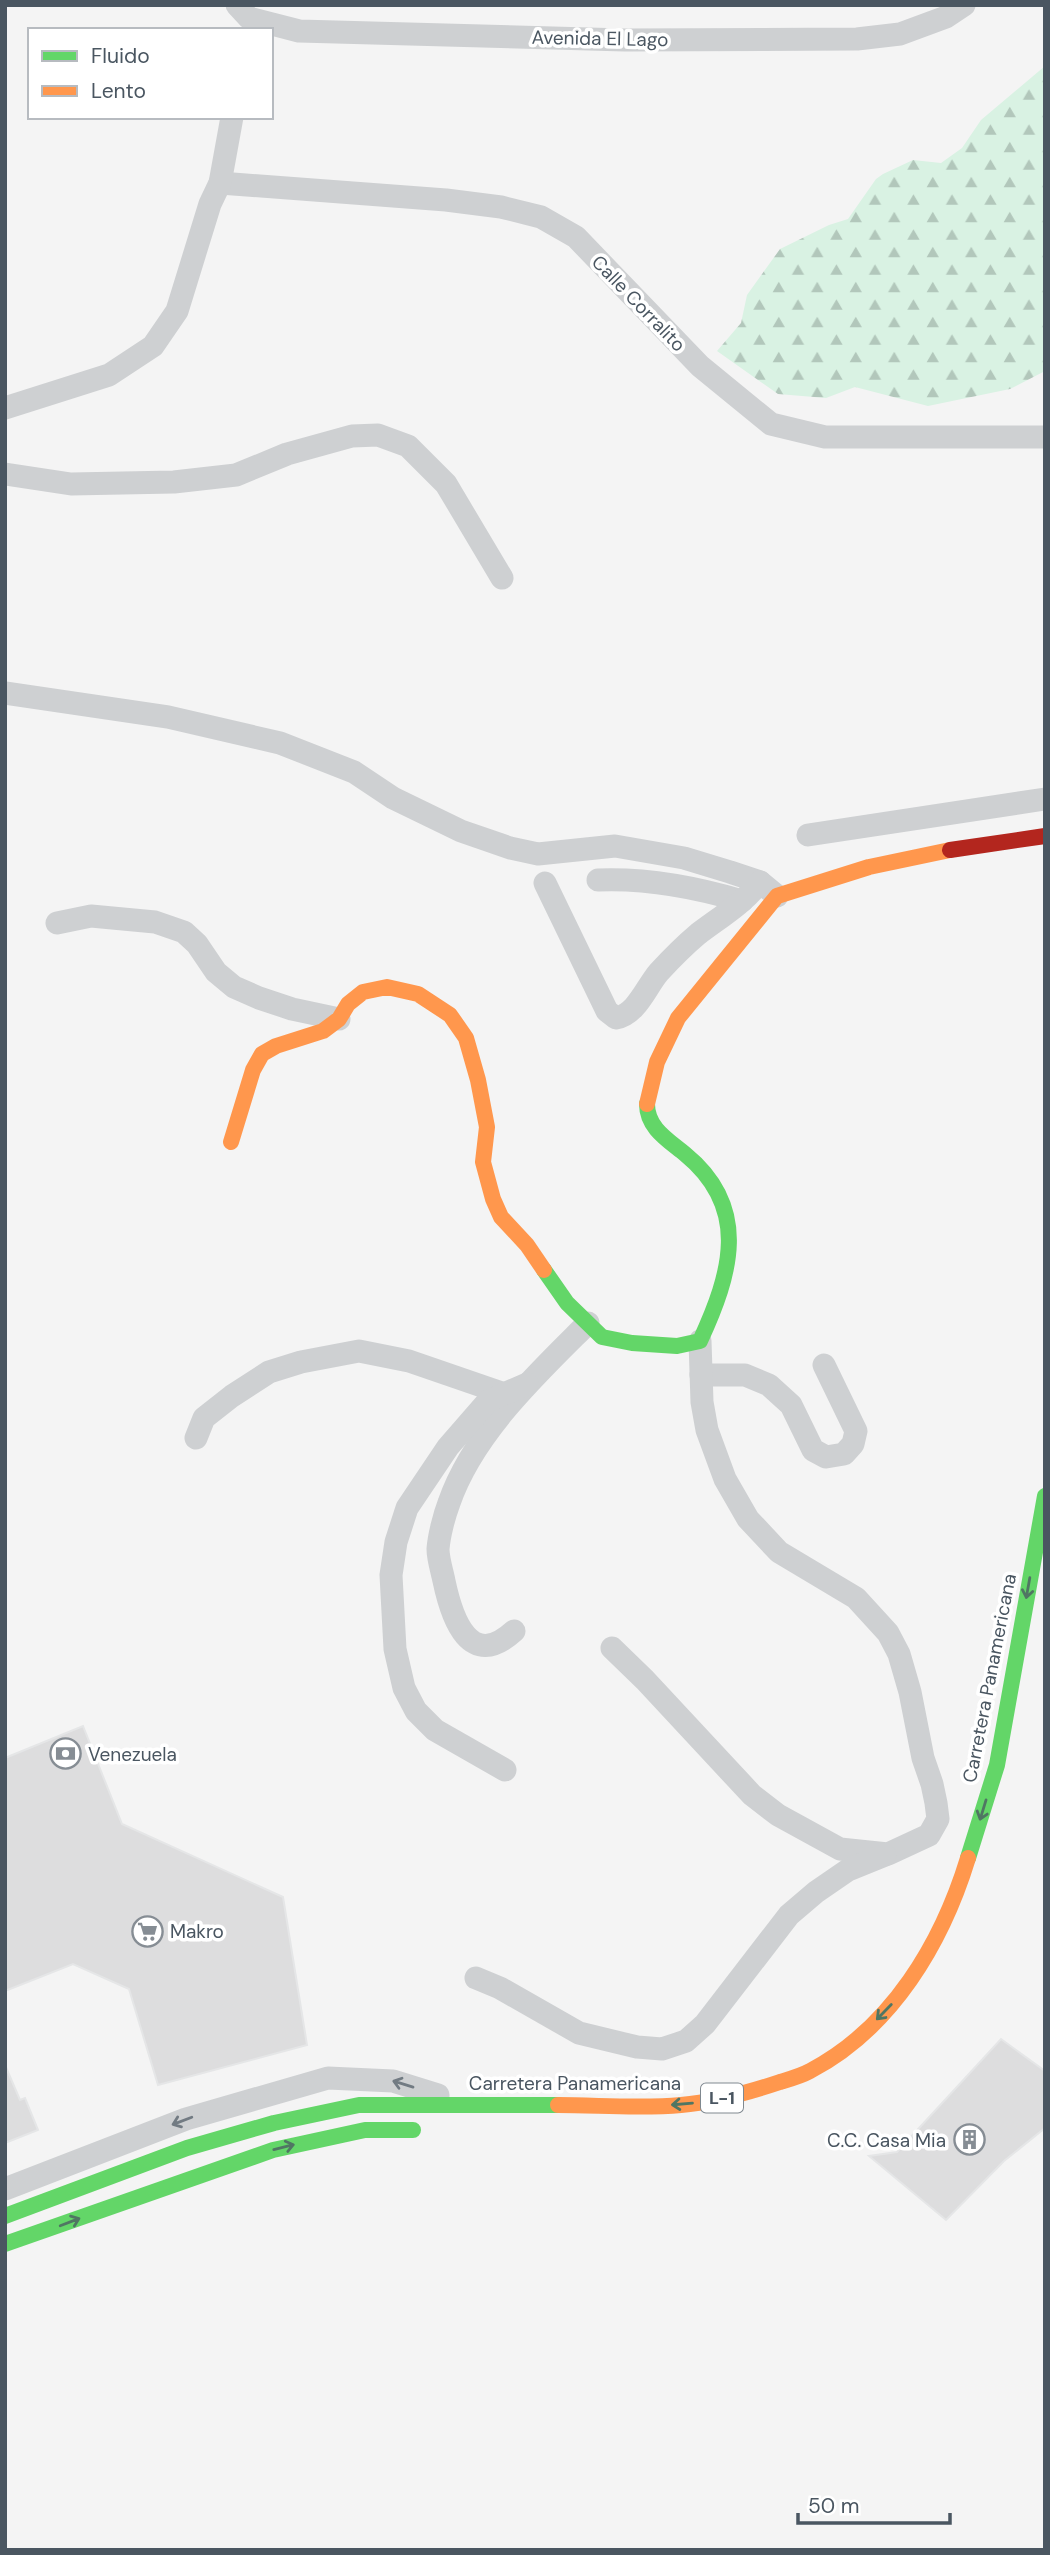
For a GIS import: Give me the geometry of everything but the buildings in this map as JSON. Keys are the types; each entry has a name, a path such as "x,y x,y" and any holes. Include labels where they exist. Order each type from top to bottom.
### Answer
{"main road":[{"path":"231,1142 253,1070 262,1054 276,1046 323,1031 339,1019 348,1004 363,992 387,987 418,994 450,1015 466,1038 487,1127 483,1162 496,1208 500,1217 527,1245 567,1303 602,1336 632,1343 677,1346 700,1341 727,1275 732,1248 729,1222 714,1183 667,1139 649,1118 647,1099 665,1042 684,1006 720,967 769,889 987,843 1045,836"},
{"name":"Carretera Panamericana","path":"5,2216 187,2148 274,2123 359,2105 680,2105 741,2095 809,2072 869,2028 896,2000 916,1973 956,1898 997,1765 1045,1496"},
{"path":"5,2244 202,2172 286,2147 367,2130 422,2130"}],"street":[{"name":"Avenida El Lago","path":"244,18 299,31 625,40 857,39 900,34 946,17 964,5"},
{"path":"5,408 110,374 153,346 177,312 210,204 220,183 232,119"},
{"name":"Calle Corralito","path":"220,183 446,200 501,206 541,217 576,237 700,366 771,424 825,437 1045,438"},
{"path":"5,474 71,484 174,482 236,475 287,454 352,436 378,435 408,446 446,484 502,578"},
{"path":"5,693 168,717 280,743 354,772 393,797 461,831 509,848 538,854 615,846 684,858 769,889"},
{"path":"808,835 1045,799"},
{"path":"598,880 627,878 660,882 742,901"},
{"path":"545,883 607,1011 616,1018 624,1017 632,1010 658,973 694,937 751,894 769,889"},
{"path":"57,923 91,916 155,922 184,932 197,944 216,972 234,987 281,1005 339,1019"},
{"path":"514,1631 500,1644 485,1647 468,1640 450,1608 438,1550 449,1502 474,1452 527,1384 588,1323"},
{"path":"476,1978 500,1988 579,2033 637,2047 662,2049 686,2041 705,2024 789,1915 848,1870 929,1835 938,1819 910,1692 899,1654 888,1633 856,1598 779,1552 748,1519 724,1479 707,1430 702,1402 700,1341"},
{"path":"196,1438 204,1418 269,1371 359,1351 409,1361 502,1393"},
{"path":"701,1375 745,1375 769,1385 791,1405 813,1450 826,1458 844,1454 853,1444 856,1431 824,1365"},
{"path":"505,1770 435,1730 416,1711 404,1688 396,1649 391,1575 396,1542 407,1508 448,1447 488,1401 527,1384"},
{"path":"612,1648 752,1795 769,1808 840,1849 888,1854"},
{"name":"L-1","path":"5,2189 186,2119 327,2078 393,2081 468,2105"}],"green space":[{"path":"1045,66 1045,371 1010,389 928,406 855,387 826,398 778,394 717,351 741,323 747,295 780,249 829,225 848,219 876,179 883,174 913,160 941,163 962,148 981,120"}],"traffic: fast":[{"path":"544,1270 567,1303 602,1337 632,1343 677,1346 700,1341 720,1291 726,1267 729,1243 727,1219 720,1197 706,1175 655,1127 647,1104"},
{"path":"968,1858 997,1765 1045,1496"},
{"path":"5,2216 187,2148 274,2123 359,2105 558,2105"},
{"path":"5,2244 273,2150 365,2130 413,2130"}],"traffic: slow":[{"path":"647,1104 657,1062 678,1018 777,896 869,867 950,850"},
{"path":"231,1142 253,1070 262,1054 276,1046 323,1031 339,1019 348,1004 363,992 387,987 418,994 450,1015 466,1038 487,1127 483,1162 493,1199 501,1217 527,1245 544,1270"},
{"path":"558,2105 651,2107 694,2104 743,2093 810,2071 866,2032 910,1980 944,1921 968,1858"}],"traffic: jam":[{"path":"950,850 1045,836"}],"place":[{"name":"Venezuela","path":"65,1754"},
{"name":"Makro","path":"147,1931"},
{"name":"C.C. Casa Mia","path":"969,2140"}]}
